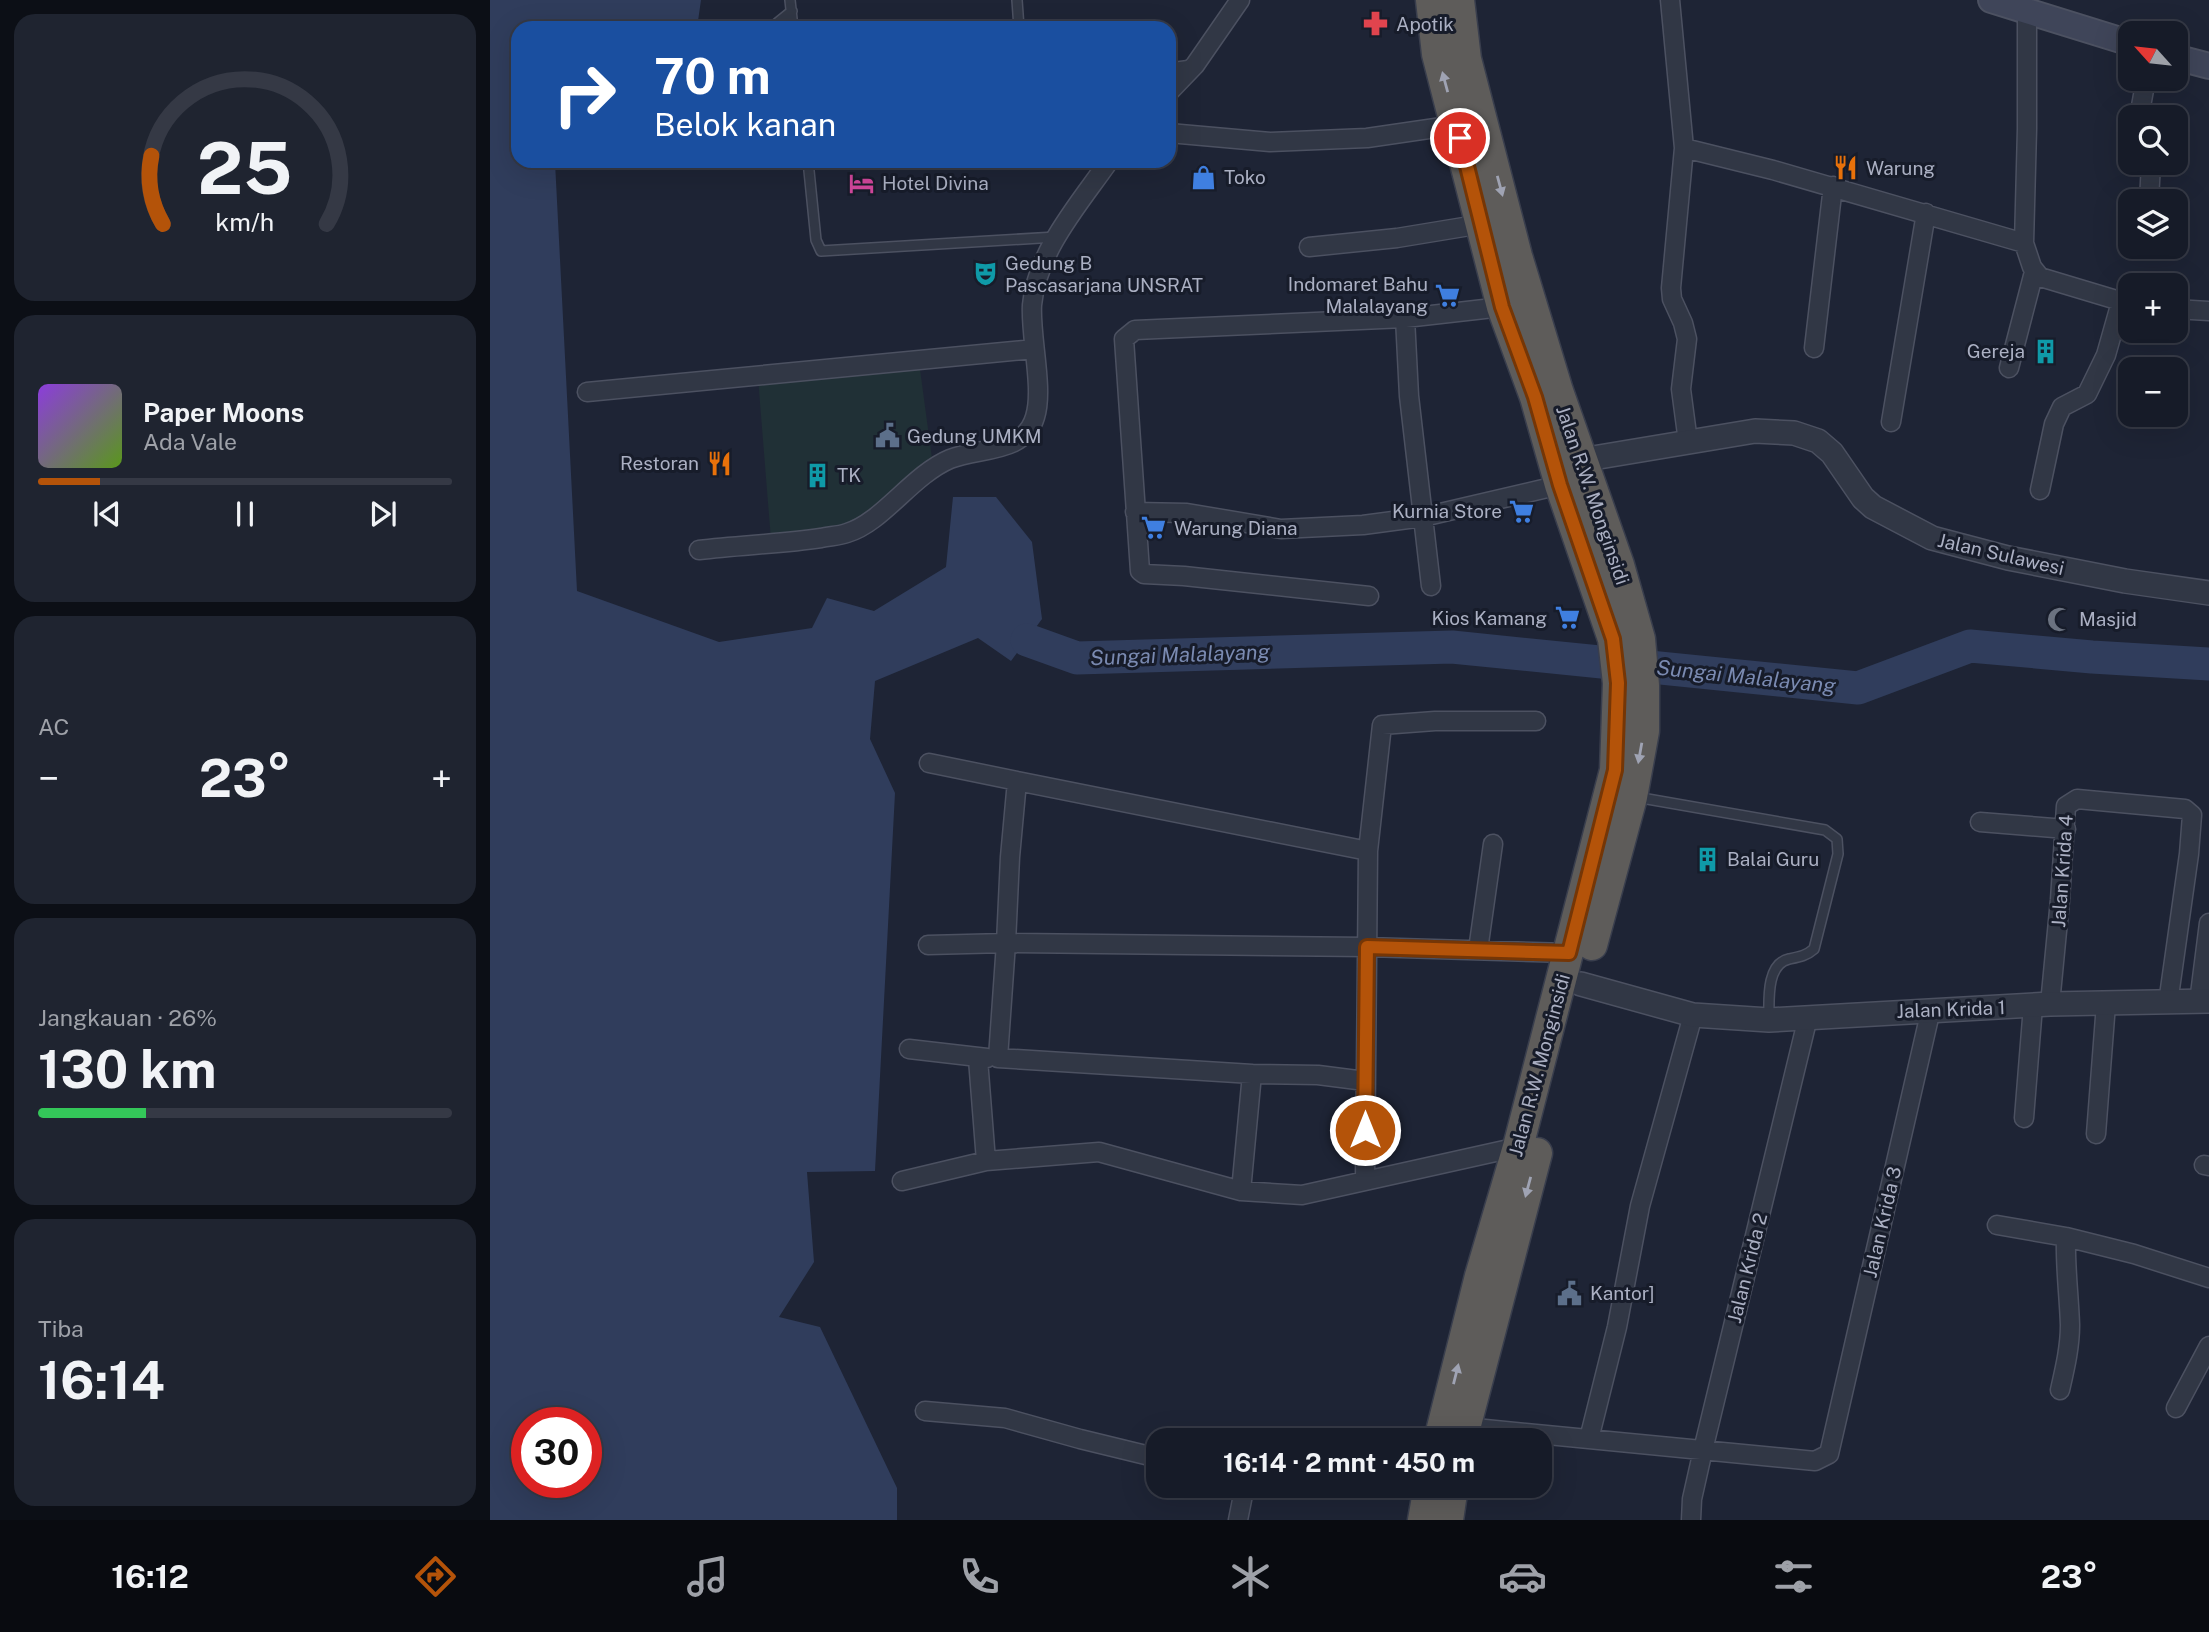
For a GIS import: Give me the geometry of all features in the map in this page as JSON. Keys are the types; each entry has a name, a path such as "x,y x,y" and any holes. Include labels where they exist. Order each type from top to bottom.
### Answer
{"highway":[{"name":"Jalan R.W. Monginsidi","path":"1431,0 1437,54 1482,224 1504,260 1502,307 1535,397 1560,485 1626,639"},
{"name":"Jalan R.W. Monginsidi","path":"1458,1428 1632,797 1644,731 1631,684 1619,565 1504,260 1466,59 1459,0"},
{"name":"Jalan R.W. Monginsidi","path":"1457,1428 1480,1276 1518,1147 1569,953 1615,770 1631,684"}],"main road":[{"path":"1991,0 2118,39"},
{"path":"2188,60 2209,66"}],"street":[{"path":"1176,85 1195,65 1240,0"},
{"path":"1670,0 1684,148 1671,288 1672,299 1687,339 1681,389 1688,442"},
{"path":"2027,12 2024,243 2035,272 2040,277 2118,301"},
{"path":"1176,134 1270,142 1367,138 1456,125"},
{"path":"1684,148 1833,187 2024,243"},
{"path":"699,550 802,541 849,533 870,520 926,472 973,451 1010,445 1029,432 1036,416 1032,305 1041,268 1057,237 1104,168"},
{"path":"1814,348 1833,187"},
{"path":"1891,422 1926,213"},
{"path":"1309,247 1396,238 1482,224"},
{"path":"2009,368 2035,272"},
{"path":"1369,596 1144,574 1140,571 1124,344 1135,330 1405,318 1502,307"},
{"path":"2188,310 2209,311"},
{"path":"1405,318 1409,396 1431,586"},
{"path":"2040,490 2054,424 2062,407 2087,394 2118,322"},
{"path":"587,392 1034,349"},
{"name":"Jalan Sulawesi","path":"1581,460 1755,431 1794,433 1818,442 1832,453 1863,498 1873,507 1932,538 2008,558 2125,581 2209,593"},
{"path":"1135,512 1188,513 1281,529 1363,525 1423,517 1560,485"},
{"path":"1365,1180 1368,851 1382,725 1435,721 1536,721"},
{"path":"929,763 1368,851"},
{"path":"998,1058 1017,781"},
{"name":"Jalan Krida 4","path":"2024,1118 2066,829 2066,806 2077,799 2185,808 2192,815 2168,1003"},
{"path":"1980,822 2066,829"},
{"path":"1478,950 1493,844"},
{"path":"2204,1002 2209,923"},
{"path":"928,945 1006,943 1367,947 1569,953"},
{"name":"Jalan Krida 1","path":"1581,984 1693,1015 1769,1020 1931,1009 2204,1002"},
{"path":"2096,1134 2106,1004"},
{"name":"Jalan Krida 3","path":"1703,1450 1815,1461 1829,1454 1931,1009"},
{"path":"1589,1439 1617,1327 1640,1206 1693,1015"},
{"name":"Jalan Krida 2","path":"1692,1510 1703,1450 1808,1017"},
{"path":"909,1049 978,1059 1252,1074 1318,1075 1365,1081"},
{"path":"978,1059 985,1161"},
{"path":"1241,1191 1252,1074"},
{"path":"902,1181 985,1161 1099,1152 1241,1191 1302,1195 1518,1147"},
{"path":"1997,1225 2066,1237 2134,1254 2209,1278"},
{"path":"2060,1390 2068,1356 2070,1325 2065,1268 2066,1237"},
{"path":"2176,1408 2209,1346"},
{"path":"925,1411 1005,1418 1146,1455"},
{"path":"1552,1438 1703,1450"},
{"path":"1238,1520 1242,1498"}],"lane":[{"path":"790,0 793,21"},
{"path":"1017,0 1019,21"},
{"path":"780,21 792,11"},
{"path":"1176,67 1195,65"},
{"path":"809,168 816,240 821,251 1057,237"},
{"path":"1632,797 1825,831 1837,839 1838,854 1814,949 1809,954 1786,959 1779,964 1770,986 1769,1020"}],"shaded area":[{"path":"919,362 933,466 848,531 771,540 758,378"}],"water":[{"path":"490,0 701,0 698,21 511,21 511,168 555,168 577,591 719,642 812,628 827,598 874,611 946,567 953,497 996,497 1032,542 1042,619 1011,661 978,638 875,681 870,739 895,793 875,1171 807,1172 814,1262 779,1317 820,1327 897,1488 897,1520 490,1520"}],"waterway":[{"name":"Sungai Malalayang","path":"1027,640 1077,658 1452,647 1858,688 1970,646 2209,664"}],"place":[{"name":"Apotik","path":"1376,24"},
{"name":"Warung","path":"1846,168"},
{"name":"Toko","path":"1204,177"},
{"name":"Hotel Divina","path":"862,183"},
{"name":"Gedung B Pascasarjana UNSRAT","path":"985,274"},
{"name":"Indomaret Bahu Malalayang","path":"1448,295"},
{"name":"Gereja","path":"2045,351"},
{"name":"Gedung UMKM","path":"887,436"},
{"name":"Restoran","path":"719,463"},
{"name":"TK","path":"817,475"},
{"name":"Kurnia Store","path":"1522,511"},
{"name":"Warung Diana","path":"1154,528"},
{"name":"Kios Kamang","path":"1567,618"},
{"name":"Masjid","path":"2059,619"},
{"name":"Balai Guru","path":"1707,859"},
{"name":"Kantor]","path":"1570,1293"}],"route":[{"path":"1365,1130 1367,947 1569,953 1615,770 1618,683 1613,639 1560,485 1535,397 1502,307 1460,138"}]}
